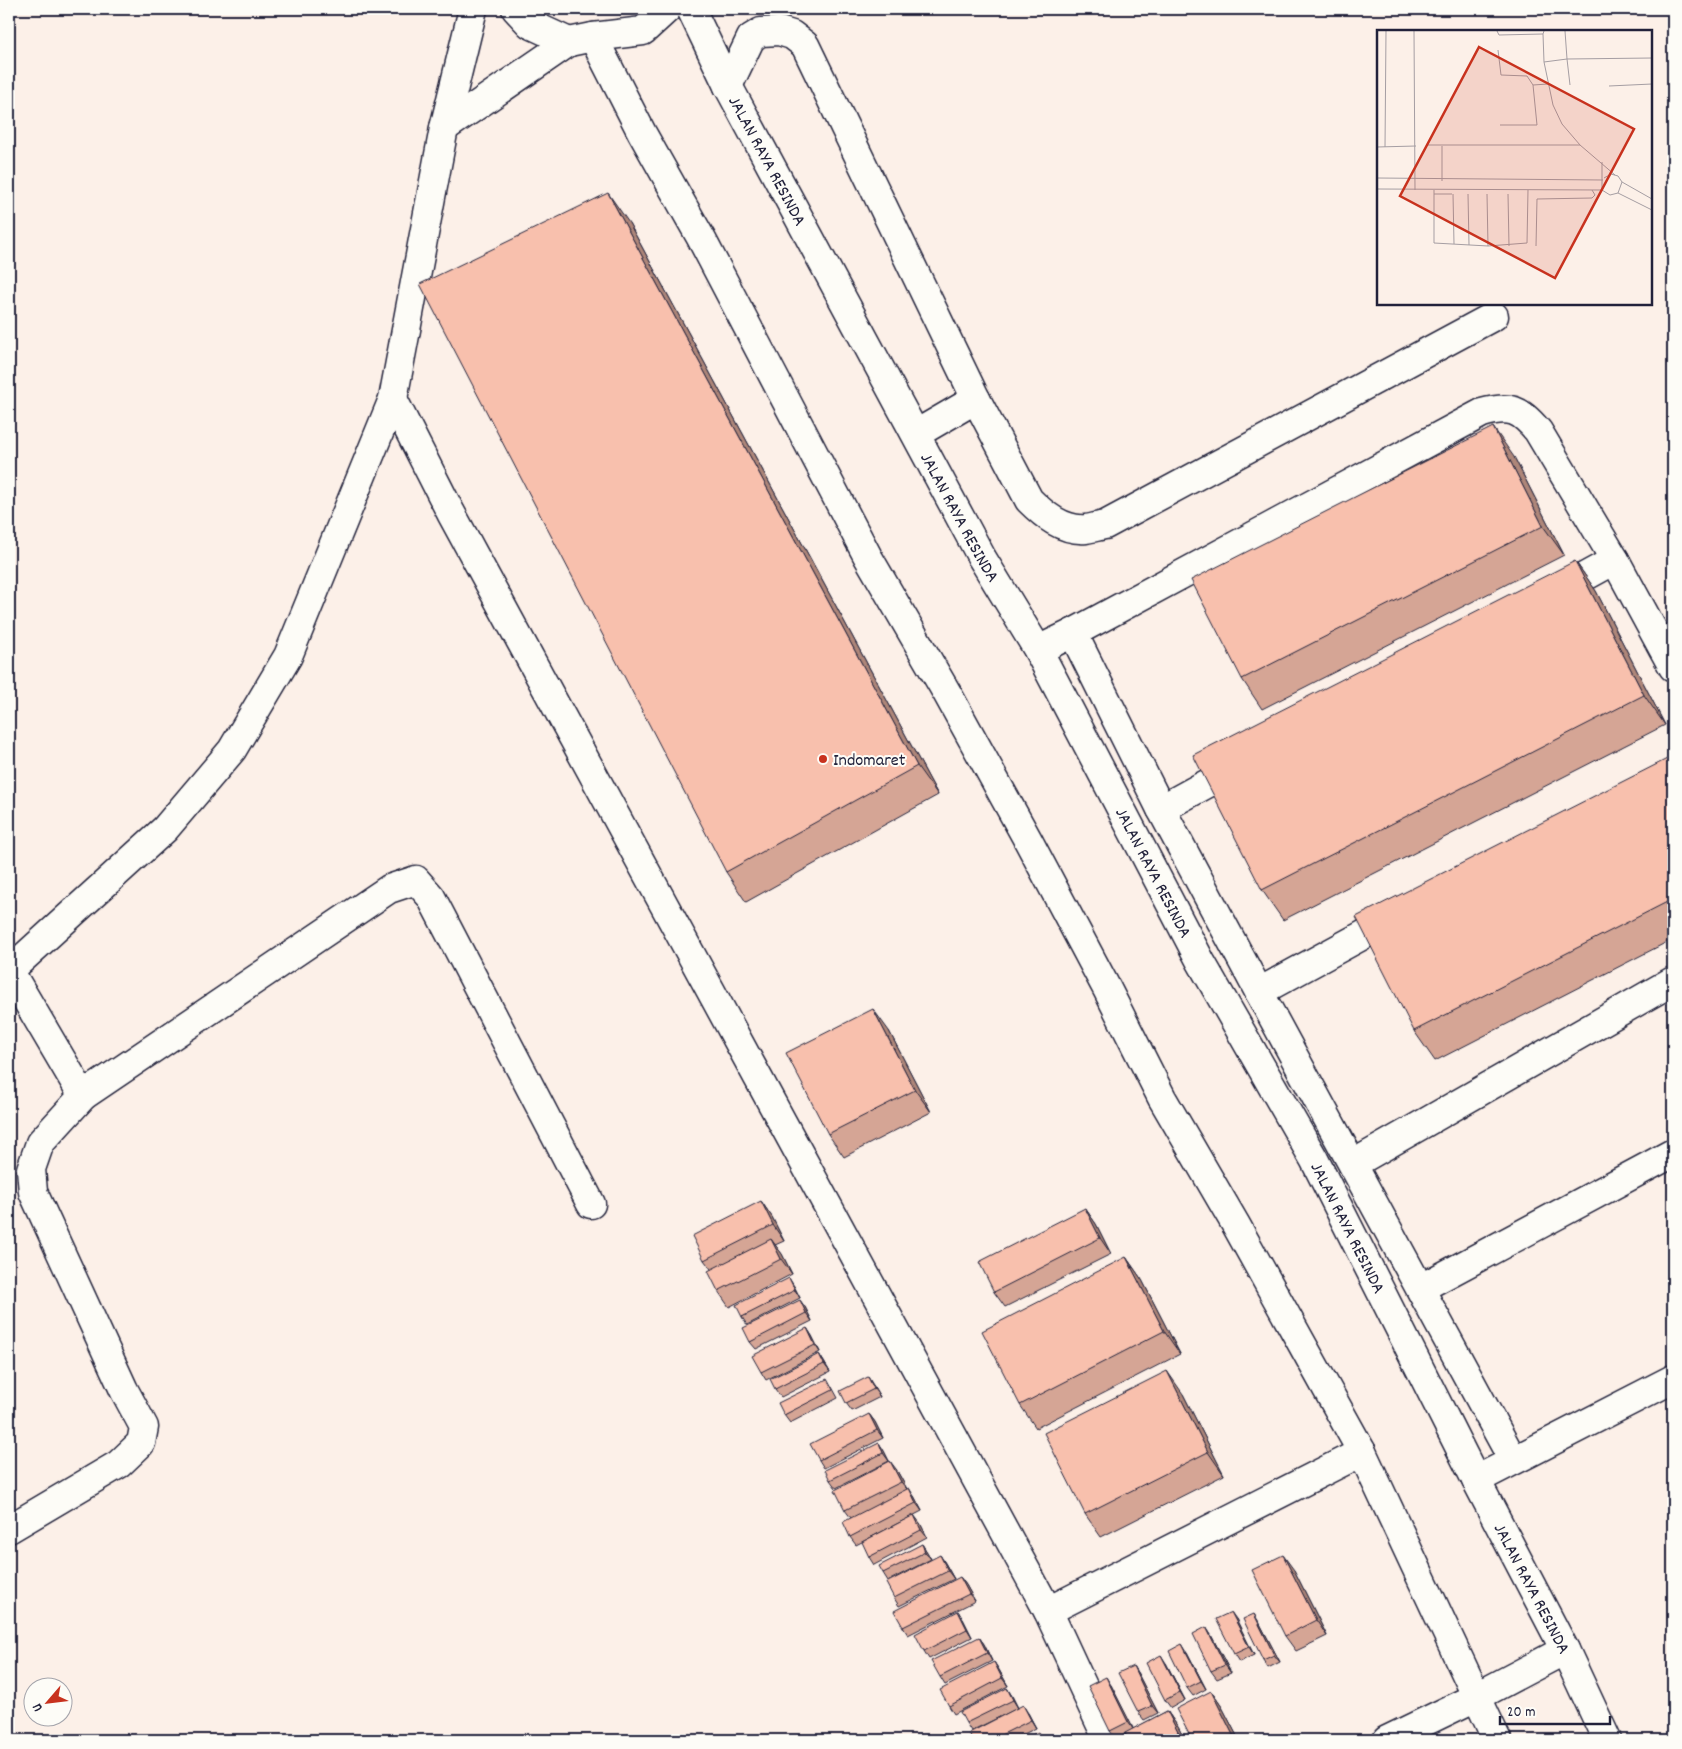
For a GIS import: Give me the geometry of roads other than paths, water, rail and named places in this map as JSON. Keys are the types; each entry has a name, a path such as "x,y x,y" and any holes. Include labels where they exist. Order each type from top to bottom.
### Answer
{"street":[{"path":"83,1096 9,970 166,829 232,750 288,656 392,399 444,128 473,9"},
{"path":"516,9 530,24 581,39 643,31 667,9"},
{"name":"JALAN RAYA RESINDA","path":"690,9 728,86 982,558 1038,650 1201,962 1314,1159 1476,1480 1565,1650 1607,1740"},
{"path":"728,86 752,38 761,32 779,31 792,35 805,45 976,398 1029,500 1038,510 1070,528 1086,529 1105,524 1494,316"},
{"path":"444,128 581,39"},
{"path":"581,39 642,133 705,246 868,557 947,693 1038,860 1107,989 1162,1098 1236,1225 1362,1452 1497,1740"},
{"path":"916,434 976,398"},
{"path":"392,399 464,538 1048,1611 1107,1738"},
{"path":"1038,650 1074,633 1482,413 1500,408 1516,411 1529,420 1538,431 1615,560 1673,667"},
{"path":"1528,608 1615,560"},
{"path":"1074,633 1161,809 1513,1460"},
{"path":"1161,809 1266,751"},
{"path":"9,1529 119,1464 141,1444 144,1427 124,1390 33,1192 31,1168 40,1143 83,1096 389,889 416,880 431,897 591,1204"},
{"path":"1259,992 1423,902"},
{"path":"1353,1164 1673,981"},
{"path":"1421,1288 1673,1153"},
{"path":"1476,1480 1673,1379"},
{"path":"1048,1611 1362,1452"},
{"path":"1387,1740 1476,1697 1565,1650"}],"place":[{"name":"Indomaret","path":"823,759"}]}
